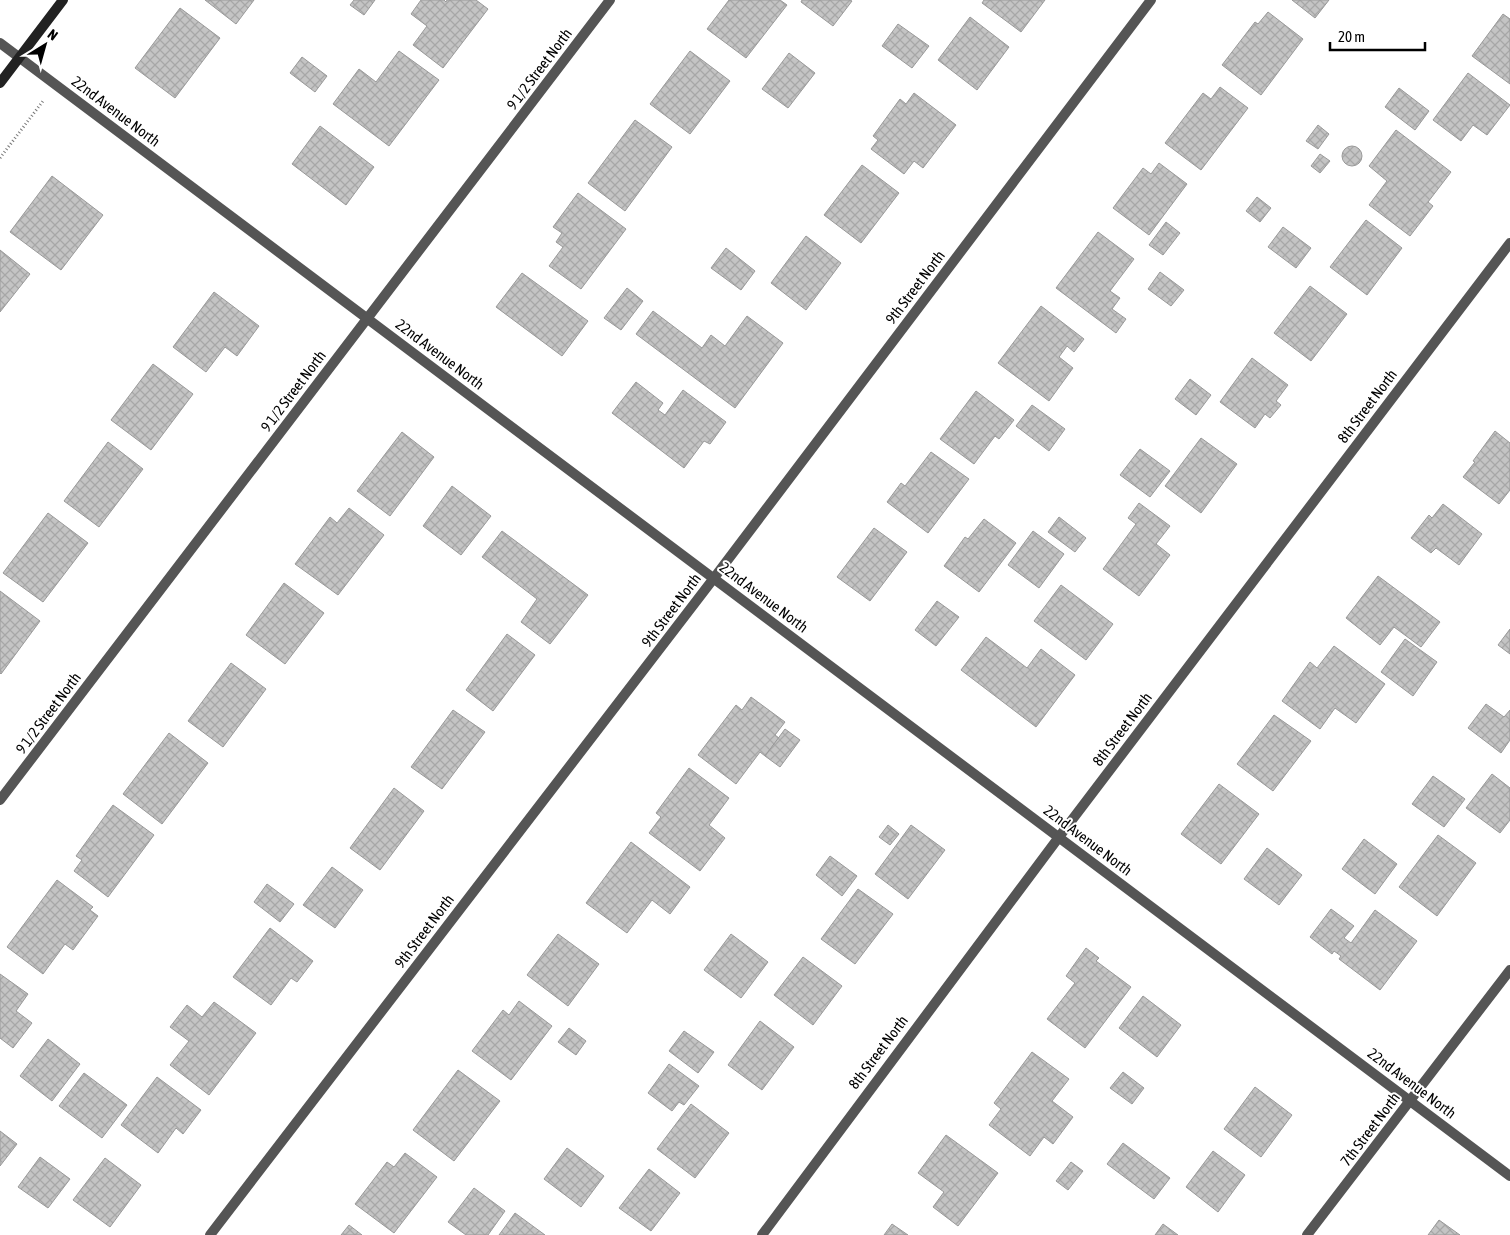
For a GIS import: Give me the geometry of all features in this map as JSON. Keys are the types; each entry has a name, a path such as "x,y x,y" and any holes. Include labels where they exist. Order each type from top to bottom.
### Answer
{"street":[{"path":"0,82 63,0"},
{"name":"9 1/2 Street North","path":"0,800 610,0"},
{"name":"9th Street North","path":"210,1235 714,578 1151,0"},
{"name":"22nd Avenue North","path":"0,43 1510,1176"},
{"name":"8th Street North","path":"762,1235 1059,837 1510,243"},
{"name":"7th Street North","path":"1307,1235 1510,970"}],"path":[{"path":"0,158 45,100"}],"building":[{"path":"205,0 254,0 236,24"},
{"path":"354,0 375,0 364,15 350,5"},
{"path":"421,0 444,0 446,2 447,0 476,0 488,9 443,68 413,45 427,26 411,14"},
{"path":"729,0 780,0 787,5 746,58 707,29"},
{"path":"802,0 852,1 833,26 801,2"},
{"path":"984,0 1045,0 1021,32 982,3"},
{"path":"1292,0 1329,0 1315,18"},
{"path":"180,8 220,38 175,98 135,68"},
{"path":"1268,12 1303,39 1261,95 1222,65 1255,22 1258,24"},
{"path":"1503,14 1510,19 1510,84 1472,56"},
{"path":"970,17 1009,47 977,90 938,60"},
{"path":"898,24 929,46 912,68 882,46"},
{"path":"399,51 439,80 389,146 333,104 359,69 376,82"},
{"path":"690,51 730,81 690,134 650,104"},
{"path":"789,53 815,73 788,108 762,89"},
{"path":"302,57 327,76 315,92 290,73"},
{"path":"1468,73 1510,105 1487,135 1473,125 1461,141 1433,120"},
{"path":"1220,87 1248,108 1201,170 1165,143 1203,93 1211,99"},
{"path":"1399,88 1429,111 1415,130 1385,107"},
{"path":"914,93 956,125 923,168 914,161 904,174 871,149 878,140 873,136 900,99 906,104"},
{"path":"635,120 672,147 625,211 588,183"},
{"path":"1318,125 1329,134 1318,149 1306,141"},
{"path":"320,126 374,167 346,205 292,164"},
{"path":"1396,130 1451,172 1428,202 1433,206 1410,236 1369,205 1387,181 1369,166"},
{"path":"1352,146 1359,149 1362,156 1359,163 1352,166 1345,163 1342,156 1345,149"},
{"path":"1320,154 1330,161 1320,173 1311,166"},
{"path":"1159,163 1187,184 1149,235 1113,208 1143,168 1151,174"},
{"path":"862,165 899,193 861,243 824,215"},
{"path":"52,176 103,215 61,270 10,232"},
{"path":"578,193 626,229 581,289 549,266 563,247 556,242 562,233 553,227"},
{"path":"1257,197 1271,208 1260,222 1246,211"},
{"path":"1366,220 1402,248 1367,295 1330,267"},
{"path":"1166,222 1180,233 1163,255 1149,245"},
{"path":"1283,227 1311,248 1296,268 1268,247"},
{"path":"1098,232 1134,259 1110,291 1120,298 1112,309 1126,319 1116,333 1056,288"},
{"path":"806,236 841,263 806,310 771,283"},
{"path":"726,248 755,271 741,290 711,268"},
{"path":"0,250 30,274 0,312"},
{"path":"1160,272 1184,290 1171,306 1148,289"},
{"path":"522,273 588,321 562,356 496,307"},
{"path":"1310,286 1347,314 1311,361 1274,333"},
{"path":"627,288 643,301 621,330 604,318"},
{"path":"214,292 259,326 237,356 225,347 206,372 173,347"},
{"path":"1041,306 1084,339 1074,352 1067,346 1059,357 1073,368 1049,401 998,363"},
{"path":"653,311 702,348 711,335 725,346 747,316 783,343 735,408 636,334"},
{"path":"1252,358 1288,385 1276,401 1281,405 1270,418 1265,414 1255,428 1220,402"},
{"path":"153,364 193,394 151,450 111,420"},
{"path":"1190,379 1211,395 1196,415 1175,399"},
{"path":"636,382 663,403 658,410 665,415 683,390 726,422 710,444 704,441 684,468 612,413"},
{"path":"976,391 1014,420 999,439 995,436 974,464 940,439"},
{"path":"1032,405 1065,429 1049,451 1016,426"},
{"path":"1495,431 1510,443 1510,490 1499,504 1463,477"},
{"path":"402,432 434,457 390,516 357,491"},
{"path":"1201,438 1237,464 1201,513 1165,486"},
{"path":"108,442 143,469 99,527 64,501"},
{"path":"1140,449 1170,471 1150,497 1120,475"},
{"path":"931,452 969,479 928,533 887,502 901,483 905,486"},
{"path":"452,486 491,516 461,555 423,526"},
{"path":"1139,503 1170,526 1156,544 1170,555 1139,596 1103,569 1136,524 1128,518"},
{"path":"1443,504 1482,534 1459,565 1436,548 1431,553 1411,538 1429,515 1432,518"},
{"path":"349,508 384,535 338,595 295,564 330,517 337,523"},
{"path":"48,513 88,543 43,602 3,573"},
{"path":"1059,517 1086,538 1075,552 1048,532"},
{"path":"984,519 1016,543 979,592 944,566 965,537 968,539"},
{"path":"874,528 907,552 870,601 837,577"},
{"path":"502,531 588,595 550,644 521,622 537,599 482,557"},
{"path":"1033,531 1064,554 1039,588 1008,565"},
{"path":"1378,576 1440,622 1421,647 1394,627 1380,645 1346,618"},
{"path":"284,583 324,613 285,664 246,635"},
{"path":"1061,585 1113,624 1086,660 1034,621"},
{"path":"0,591 40,621 1,674 0,673"},
{"path":"937,601 959,617 936,646 915,630"},
{"path":"1510,629 1510,654 1498,645"},
{"path":"507,634 535,655 493,711 466,690"},
{"path":"986,637 1027,668 1041,649 1075,675 1036,727 961,670"},
{"path":"1405,639 1437,662 1413,696 1381,672"},
{"path":"1334,646 1385,684 1356,723 1335,708 1320,729 1282,701 1310,662 1317,668"},
{"path":"231,663 266,689 223,747 188,721"},
{"path":"751,697 785,722 775,735 779,738 765,756 760,752 736,784 698,755 736,705 742,710"},
{"path":"1486,704 1504,717 1510,710 1510,740 1501,753 1468,728"},
{"path":"453,710 485,732 442,789 411,767"},
{"path":"1274,715 1311,741 1273,791 1237,764"},
{"path":"785,729 800,740 780,767 765,756"},
{"path":"169,733 208,763 162,824 123,794"},
{"path":"689,768 729,798 709,825 725,838 700,871 649,833 661,817 656,813"},
{"path":"1492,774 1510,788 1510,820 1500,833 1466,808"},
{"path":"1433,776 1465,799 1444,827 1412,804"},
{"path":"1219,784 1259,814 1221,864 1181,834"},
{"path":"394,788 424,811 380,870 350,848"},
{"path":"113,805 154,835 108,897 74,871 82,860 76,856"},
{"path":"888,825 899,834 890,845 879,837"},
{"path":"911,825 945,850 908,899 875,874"},
{"path":"1438,835 1476,863 1437,916 1399,887"},
{"path":"1364,839 1397,864 1375,894 1342,869"},
{"path":"631,842 690,887 670,914 652,900 627,933 586,903"},
{"path":"1267,848 1302,875 1279,905 1244,879"},
{"path":"830,856 857,876 842,896 816,875"},
{"path":"332,867 363,890 335,928 303,905"},
{"path":"57,880 93,907 90,910 98,916 73,950 65,944 43,974 7,947"},
{"path":"267,884 294,904 280,922 254,902"},
{"path":"858,889 893,914 855,964 821,939"},
{"path":"1331,909 1354,926 1344,938 1351,943 1375,910 1417,941 1380,990 1339,959 1341,956 1334,951 1332,954 1310,937"},
{"path":"270,928 313,961 297,982 291,978 271,1005 233,977"},
{"path":"558,934 599,964 568,1006 527,975"},
{"path":"731,934 768,962 741,998 704,970"},
{"path":"1086,948 1099,958 1096,961 1131,987 1085,1048 1047,1019 1075,983 1066,976"},
{"path":"803,957 842,986 813,1025 774,995"},
{"path":"0,974 28,994 16,1011 32,1023 13,1048 0,1038"},
{"path":"1143,996 1181,1025 1157,1057 1119,1028"},
{"path":"519,1001 552,1026 511,1080 472,1051 503,1010 509,1015"},
{"path":"214,1002 256,1033 209,1095 170,1065 189,1041 170,1027 187,1005 202,1017"},
{"path":"760,1021 794,1047 762,1090 728,1065"},
{"path":"569,1028 586,1041 576,1055 558,1042"},
{"path":"684,1031 714,1052 698,1073 669,1051"},
{"path":"48,1039 80,1064 52,1101 20,1076"},
{"path":"1032,1052 1069,1079 1052,1101 1073,1117 1053,1144 1044,1137 1030,1156 989,1125 1001,1109 994,1103"},
{"path":"669,1064 699,1086 684,1105 679,1102 672,1111 648,1093"},
{"path":"458,1070 500,1101 454,1161 413,1130"},
{"path":"1123,1072 1144,1088 1132,1104 1110,1088"},
{"path":"84,1073 127,1105 102,1138 59,1106"},
{"path":"157,1077 201,1110 183,1134 176,1128 158,1153 121,1125"},
{"path":"1255,1087 1292,1115 1261,1157 1224,1129"},
{"path":"691,1104 729,1133 695,1178 657,1149"},
{"path":"0,1131 17,1144 0,1166"},
{"path":"946,1135 998,1173 958,1226 933,1207 944,1192 918,1173"},
{"path":"1123,1143 1170,1178 1154,1199 1107,1164"},
{"path":"567,1148 604,1176 581,1207 544,1179"},
{"path":"1213,1151 1245,1175 1218,1212 1186,1187"},
{"path":"405,1153 437,1177 394,1233 355,1204 387,1162 394,1167"},
{"path":"40,1157 70,1179 48,1208 18,1187"},
{"path":"105,1158 141,1185 110,1227 73,1200"},
{"path":"1071,1162 1083,1171 1068,1190 1056,1181"},
{"path":"649,1169 680,1193 651,1231 619,1208"},
{"path":"474,1188 505,1211 488,1235 466,1235 448,1222"},
{"path":"515,1213 545,1235 499,1235"},
{"path":"1439,1220 1460,1235 1428,1235"},
{"path":"892,1224 908,1235 884,1235"},
{"path":"1163,1224 1178,1235 1155,1235"},
{"path":"349,1225 362,1235 341,1235"}]}
